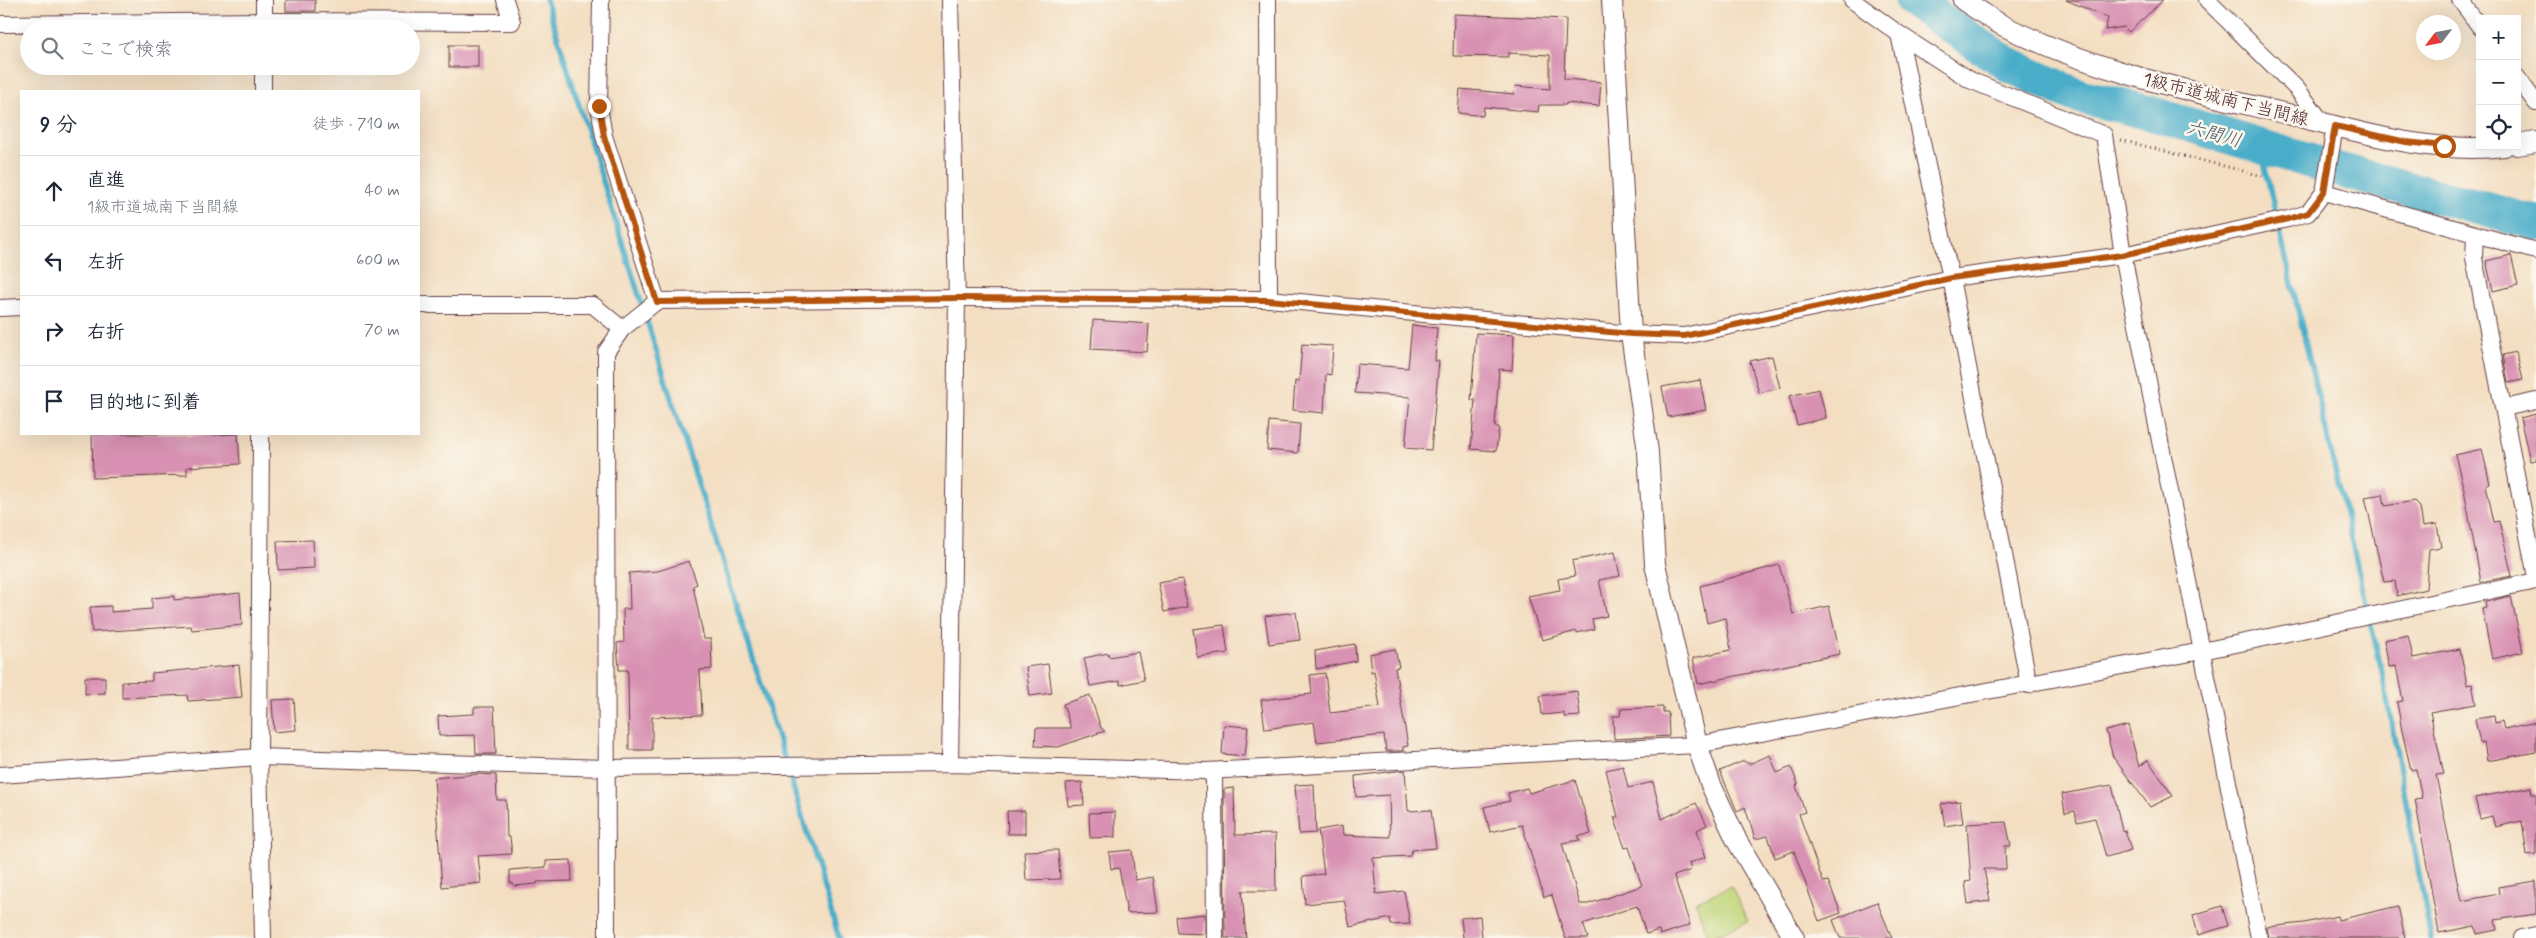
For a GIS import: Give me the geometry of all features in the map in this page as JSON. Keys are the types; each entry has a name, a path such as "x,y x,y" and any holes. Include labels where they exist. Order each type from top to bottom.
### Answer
{"street":[{"path":"264,0 264,20"},
{"path":"420,23 512,22 505,0"},
{"path":"600,0 599,106 601,121 657,302"},
{"path":"950,0 957,298 950,764"},
{"path":"1268,0 1268,300"},
{"path":"1612,0 1631,334 1648,452 1655,564 1697,745 1711,785 1737,840 1794,938"},
{"path":"1852,0 1899,34 1970,80 2104,135 2122,255 2259,938"},
{"name":"1級市道城南下当間線","path":"1963,0 2003,26 2055,49 2125,74 2406,142 2476,147"},
{"path":"607,938 606,352 622,329 657,302 957,298 1268,300 1631,334 1684,336 1951,278 2122,255 2308,213 2325,185 2332,151 2329,124 2296,88 2207,0"},
{"path":"2460,0 2476,22"},
{"path":"0,24 20,24"},
{"path":"1899,34 1951,278 2029,685"},
{"path":"263,75 263,90"},
{"path":"2521,82 2536,102"},
{"path":"2521,144 2536,142"},
{"path":"2325,185 2475,235 2536,252"},
{"path":"0,775 259,758 606,768 950,764 1206,771 1697,745 2029,685 2202,651 2536,579 2474,258 2475,235"},
{"path":"420,305 593,305 622,329"},
{"path":"0,308 20,308"},
{"path":"2504,408 2536,401"},
{"path":"260,435 259,758 263,938"},
{"path":"1206,771 1214,776 1215,938"},
{"path":"2522,938 2536,935"}],"path":[{"path":"2104,135 2263,176"}],"green space":[{"path":"1731,886 1748,921 1709,938 1695,902"}],"building":[{"path":"286,0 315,0 315,11 286,11"},
{"path":"2066,0 2163,0 2129,32 2124,27 2105,30 2108,18"},
{"path":"1454,14 1566,19 1564,79 1601,82 1599,106 1566,103 1566,105 1539,105 1538,112 1484,107 1483,116 1458,113 1460,89 1514,94 1515,86 1550,89 1550,55 1508,53 1508,57 1453,56"},
{"path":"449,45 478,45 478,67 449,67"},
{"path":"2511,255 2518,285 2493,291 2486,261"},
{"path":"1093,320 1149,324 1147,352 1091,349"},
{"path":"1412,325 1437,328 1435,361 1439,361 1431,450 1405,448 1410,397 1355,393 1357,364 1408,368"},
{"path":"1476,333 1514,335 1512,370 1499,369 1495,427 1499,427 1496,451 1471,449 1475,400 1471,400"},
{"path":"1302,344 1333,346 1331,375 1326,374 1324,413 1293,410 1295,381 1299,382"},
{"path":"2516,352 2523,380 2508,383 2503,355"},
{"path":"1772,356 1780,388 1759,393 1750,361"},
{"path":"1700,380 1706,410 1668,417 1662,387"},
{"path":"1819,389 1826,418 1797,425 1789,396"},
{"path":"2536,414 2536,460 2530,461 2520,418"},
{"path":"1269,421 1300,424 1298,453 1267,450"},
{"path":"92,435 238,435 240,464 187,467 187,475 93,478"},
{"path":"2482,449 2490,484 2486,485 2494,522 2499,521 2512,576 2481,582 2464,490 2455,455"},
{"path":"2383,494 2385,506 2414,501 2420,507 2423,526 2437,524 2441,547 2429,549 2426,589 2397,596 2395,581 2384,582 2365,497"},
{"path":"313,540 314,568 278,570 277,541"},
{"path":"1615,552 1620,576 1599,580 1607,616 1592,619 1594,629 1577,633 1577,631 1542,640 1528,596 1560,590 1558,579 1575,576 1572,561"},
{"path":"689,561 697,584 693,586 704,639 711,639 712,669 700,670 702,715 652,717 652,750 629,750 628,670 619,670 617,643 624,642 623,609 630,609 629,573 658,571"},
{"path":"1779,565 1793,614 1829,606 1840,654 1698,684 1693,658 1731,650 1725,618 1707,623 1700,586"},
{"path":"1182,579 1187,607 1164,612 1158,583"},
{"path":"240,593 242,625 192,630 191,626 92,632 90,607 111,606 111,612 152,609 152,598 174,596 174,600"},
{"path":"2511,596 2523,652 2492,659 2482,609 2486,608 2485,602"},
{"path":"1296,612 1300,640 1269,644 1265,616"},
{"path":"1224,625 1228,653 1197,657 1193,629"},
{"path":"2408,635 2413,658 2460,649 2467,685 2472,684 2476,704 2430,712 2444,774 2436,775 2461,901 2499,894 2498,887 2536,881 2536,914 2495,920 2497,930 2477,934 2475,926 2439,933 2415,799 2422,798 2416,769 2411,770 2402,731 2397,702 2403,701 2396,666 2389,667 2384,640"},
{"path":"1355,644 1356,661 1316,669 1315,651"},
{"path":"1395,649 1399,667 1395,668 1408,746 1403,747 1403,751 1386,751 1384,735 1317,742 1314,722 1265,729 1261,700 1312,694 1310,675 1325,673 1330,713 1380,707 1374,671 1371,672 1369,654"},
{"path":"1138,652 1144,680 1120,685 1120,681 1090,686 1084,658 1108,653 1109,657"},
{"path":"1048,664 1052,693 1030,696 1026,667"},
{"path":"239,665 242,697 188,701 187,695 122,698 122,682 152,681 152,673"},
{"path":"85,677 105,677 105,693 85,694"},
{"path":"1577,691 1580,716 1564,717 1564,713 1542,715 1540,696"},
{"path":"1090,695 1101,728 1105,731 1058,747 1035,746 1036,728 1071,728 1063,704"},
{"path":"294,699 296,730 274,732 272,700"},
{"path":"474,707 494,707 496,754 476,754 475,735 439,736 438,716 474,714"},
{"path":"1663,707 1663,712 1668,712 1669,736 1614,739 1613,716 1620,716 1621,709"},
{"path":"2494,716 2495,723 2502,721 2504,729 2536,722 2536,752 2487,761 2484,742 2480,743 2475,719"},
{"path":"1224,725 1248,727 1245,756 1222,754"},
{"path":"2128,725 2139,767 2148,760 2173,796 2150,807 2113,757 2106,731"},
{"path":"1770,755 1777,773 1791,767 1798,784 1796,786 1805,812 1799,814 1823,882 1828,881 1841,913 1819,921 1794,851 1775,858 1768,836 1755,839 1745,807 1737,811 1720,771 1744,761 1749,764"},
{"path":"1623,766 1628,788 1653,782 1662,819 1696,803 1707,825 1697,830 1706,857 1689,863 1691,870 1674,876 1690,925 1660,935 1659,930 1646,934 1637,906 1583,924 1588,938 1565,938 1552,895 1544,897 1522,825 1490,832 1484,807 1510,801 1508,793 1527,788 1529,793 1575,780 1591,834 1578,836 1580,840 1562,843 1580,904 1588,904 1642,886 1629,847 1625,848 1614,817 1618,817 1606,770"},
{"path":"1405,770 1408,811 1431,810 1436,848 1412,850 1410,856 1373,858 1376,894 1404,891 1410,924 1391,925 1390,918 1350,927 1344,900 1305,904 1303,876 1324,874 1318,830 1342,826 1343,835 1390,837 1389,795 1356,797 1355,776"},
{"path":"477,774 496,775 497,800 506,800 507,837 510,837 512,854 478,856 481,883 442,887 434,778"},
{"path":"1082,782 1084,805 1068,806 1066,783"},
{"path":"1314,784 1316,833 1299,834 1295,785"},
{"path":"2112,785 2122,831 2125,830 2131,850 2106,857 2095,818 2077,822 2075,811 2065,813 2062,794"},
{"path":"2531,787 2532,794 2536,794 2536,854 2527,855 2522,821 2495,827 2492,816 2480,819 2475,798"},
{"path":"1234,788 1235,835 1275,834 1276,891 1242,891 1246,938 1225,938 1224,789"},
{"path":"1960,801 1963,823 1945,826 1941,804"},
{"path":"1007,811 1025,811 1025,834 1008,834"},
{"path":"1115,812 1115,837 1090,838 1089,813"},
{"path":"2006,822 2011,846 2005,846 2006,869 1984,869 1990,901 1968,904 1965,882 1971,881 1967,824"},
{"path":"1058,850 1060,879 1026,880 1024,851"},
{"path":"1132,850 1135,880 1153,877 1158,912 1127,913 1119,868 1111,869 1109,852"},
{"path":"571,860 572,881 537,882 537,884 514,886 513,883 510,883 510,870 546,867 546,861"},
{"path":"1877,902 1892,938 1840,938 1833,920"},
{"path":"2222,906 2228,926 2198,935 2193,915"},
{"path":"2398,906 2405,938 2269,938 2267,927 2304,923 2337,916 2338,920"},
{"path":"1205,914 1205,934 1178,933 1176,917"},
{"path":"1480,916 1482,938 1463,938 1461,918"}],"waterway":[{"path":"546,0 839,938"},
{"name":"六間川","path":"1912,0 2009,65 2075,95 2150,113 2346,172 2536,223"},
{"path":"2260,146 2382,672 2431,938"}],"route":[{"path":"599,106 604,136 657,302 957,298 1268,300 1631,334 1684,336 1951,278 2122,255 2308,213 2324,192 2335,126 2406,142 2444,146"}]}
